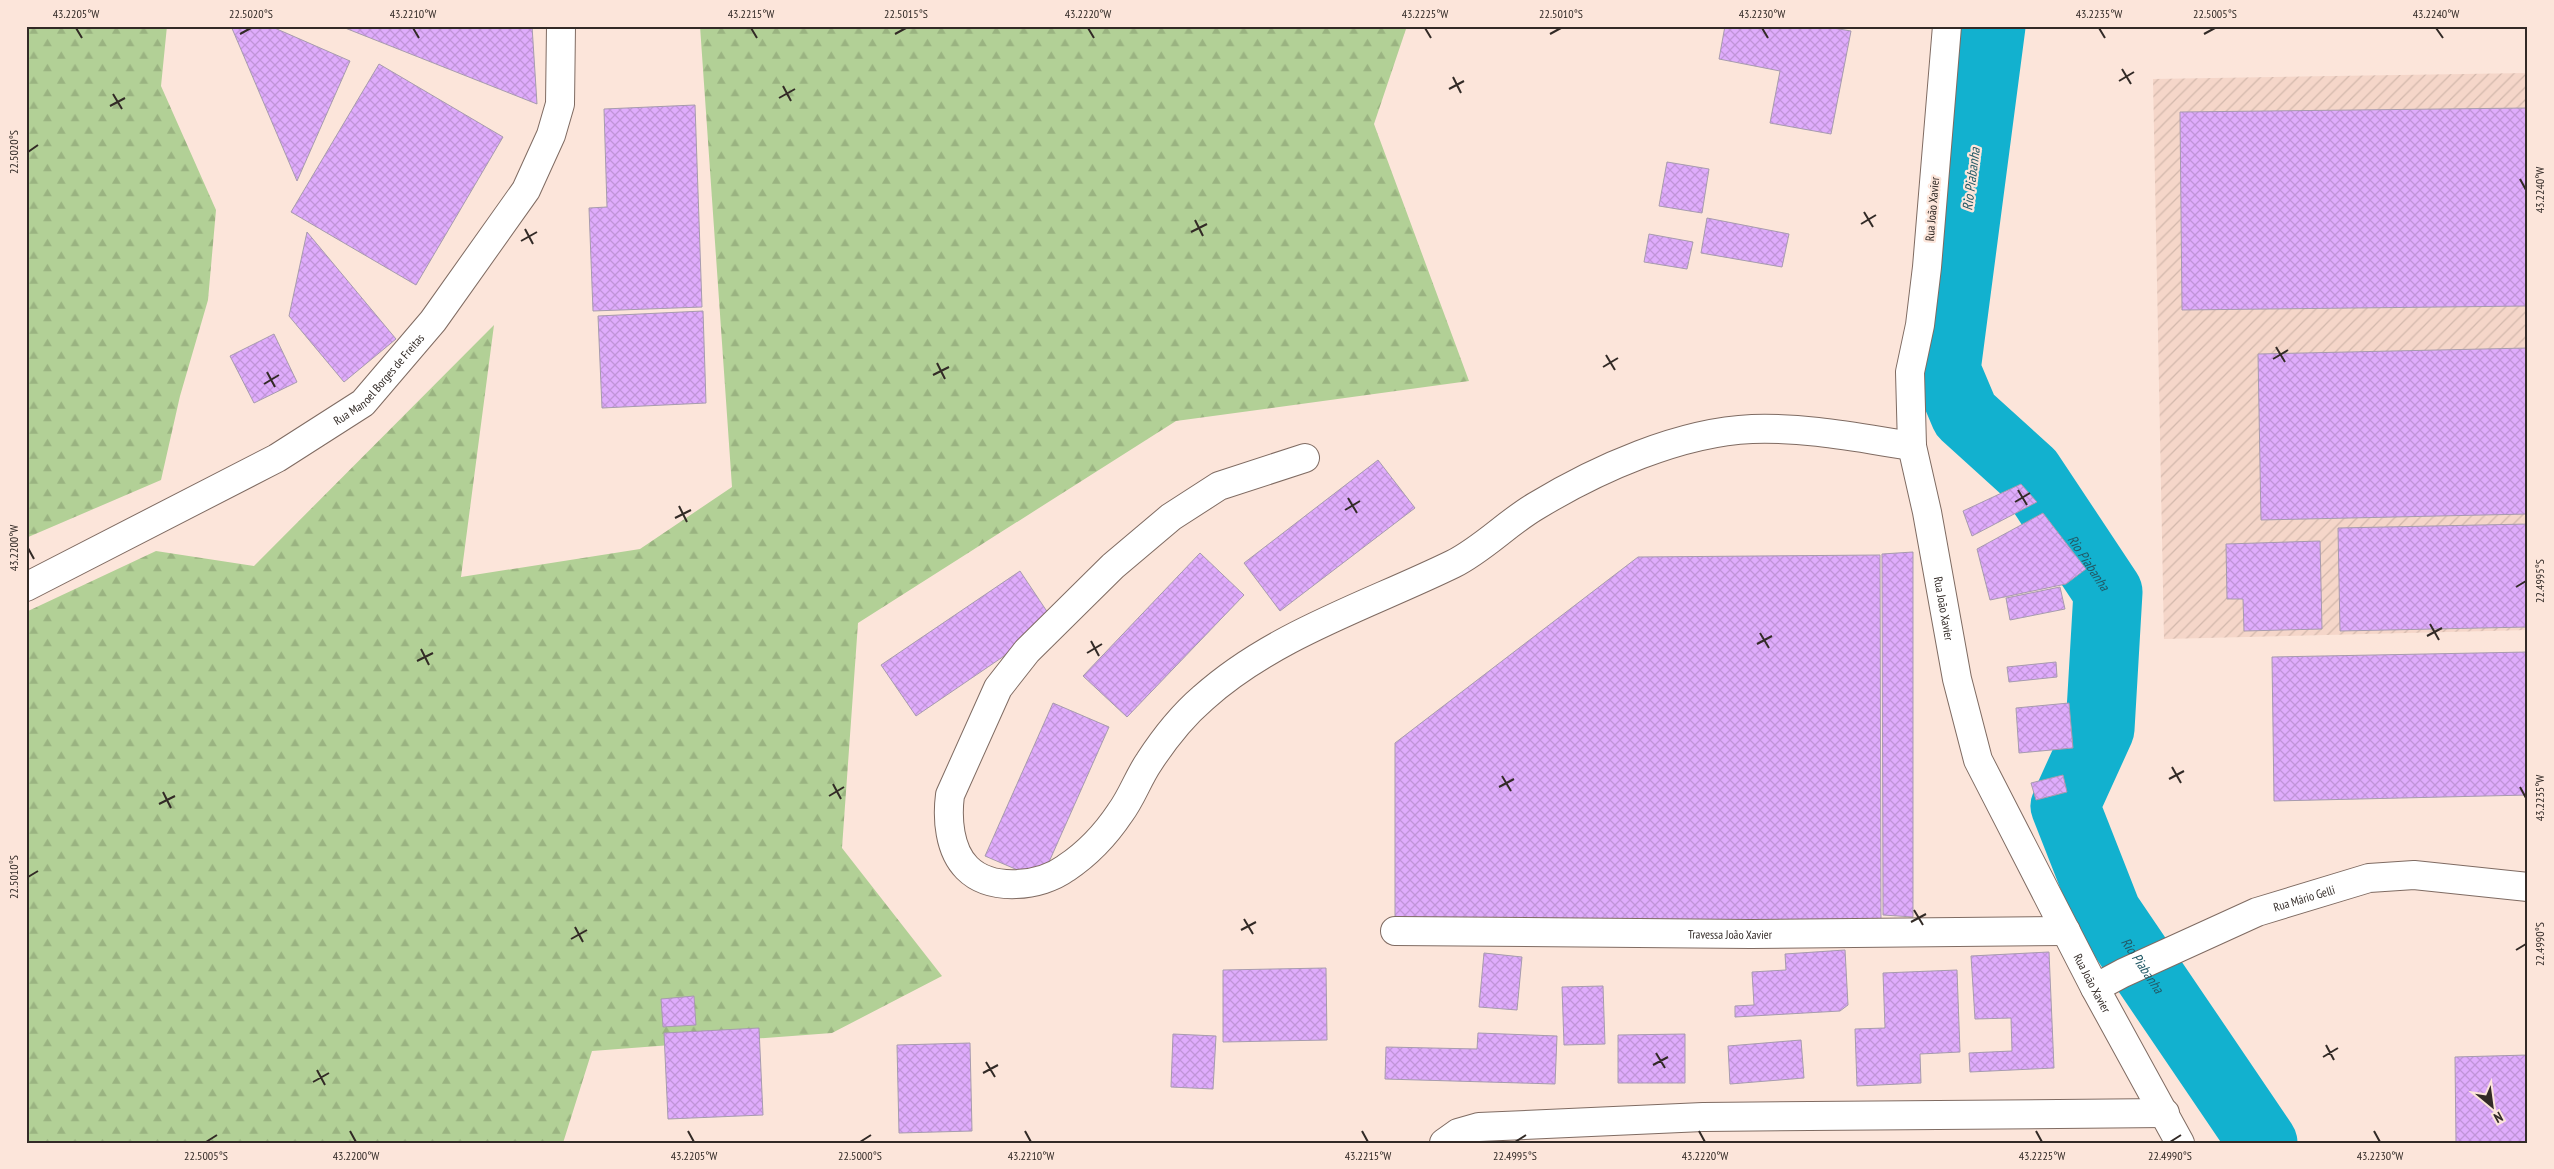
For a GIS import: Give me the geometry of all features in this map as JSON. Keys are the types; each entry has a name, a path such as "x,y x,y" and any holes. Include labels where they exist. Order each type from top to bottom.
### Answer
{"street":[{"name":"Rua Manoel Borges de Freitas","path":"26,587 276,458 363,402 433,322 526,190 551,136 560,104 561,26"},
{"name":"Rua João Xavier","path":"1947,26 1927,267 1920,325 1910,372 1912,446 1927,512 1957,679 1978,760 2095,988 2180,1143"},
{"path":"1305,458 1219,486 1171,516 1112,566 1027,651 998,688 950,795 948,812 950,829 955,848 966,867 981,877 1020,886 1044,880 1064,870 1097,841 1121,813 1148,764 1168,735 1202,699 1237,671 1289,641 1457,562 1534,507 1582,480 1636,457 1696,437 1750,429 1808,430 1912,446"},
{"name":"Rua Mário Gelli","path":"2095,988 2123,973 2257,912 2369,878 2414,875 2528,886"},
{"name":"Travessa João Xavier","path":"1395,930 1751,934 2066,930"},
{"path":"1444,1143 1458,1133 1479,1127 1703,1117 2165,1114"}],"shaded area":[{"path":"2528,73 2528,630 2164,639 2153,79"}],"green space":[{"path":"26,26 167,26 161,86 216,210 208,300 180,396 161,480 26,538"},
{"path":"700,26 1407,26 1374,124 1469,381 1176,421 858,623 842,848 942,976 832,1033 592,1051 563,1143 26,1143 26,612 156,551 254,566 494,325 461,577 640,549 732,487"}],"building":[{"path":"231,26 270,26 350,61 297,181"},
{"path":"340,26 532,26 537,104"},
{"path":"1725,26 1834,26 1833,28 1851,31 1831,134 1770,123 1780,71 1719,59"},
{"path":"379,64 503,137 416,285 291,212"},
{"path":"695,105 702,307 593,311 589,208 607,207 604,109"},
{"path":"2528,108 2528,306 2182,310 2180,112"},
{"path":"1667,162 1709,169 1702,213 1659,206"},
{"path":"1707,218 1789,234 1782,267 1701,253"},
{"path":"307,232 396,339 344,382 289,316"},
{"path":"1649,234 1693,242 1687,269 1644,262"},
{"path":"703,311 706,403 602,408 598,316"},
{"path":"274,334 297,382 254,403 230,356"},
{"path":"2528,348 2528,514 2261,520 2258,354"},
{"path":"1378,460 1415,508 1280,611 1244,563"},
{"path":"2021,484 2037,502 1972,536 1963,511"},
{"path":"2043,513 2086,569 2066,584 1990,600 1977,549"},
{"path":"2528,524 2528,627 2340,631 2338,528"},
{"path":"2320,541 2322,629 2244,631 2243,599 2227,599 2226,544"},
{"path":"1913,552 1913,917 1883,915 1882,554"},
{"path":"1200,553 1244,595 1127,717 1083,676"},
{"path":"1880,555 1881,926 1395,931 1395,743 1638,557"},
{"path":"1020,571 1054,622 916,716 881,665"},
{"path":"2060,587 2065,609 2010,620 2006,598"},
{"path":"2528,652 2528,795 2274,801 2272,657"},
{"path":"2056,662 2057,677 2009,682 2007,667"},
{"path":"1053,703 1109,727 1041,880 985,856"},
{"path":"2069,703 2073,748 2019,753 2016,708"},
{"path":"2063,775 2067,792 2036,800 2031,783"},
{"path":"1845,950 1848,1005 1840,1011 1735,1017 1735,1006 1754,1005 1752,972 1786,970 1785,954"},
{"path":"2049,952 2054,1068 1970,1072 1969,1053 2012,1051 2011,1018 1975,1019 1971,956"},
{"path":"1484,953 1522,957 1517,1010 1479,1007"},
{"path":"1326,968 1327,1040 1223,1042 1223,970"},
{"path":"1957,970 1960,1052 1920,1054 1921,1083 1857,1086 1855,1029 1885,1028 1883,973"},
{"path":"1603,986 1605,1044 1564,1045 1562,987"},
{"path":"694,996 696,1025 663,1027 661,999"},
{"path":"759,1028 763,1115 668,1119 664,1033"},
{"path":"1478,1033 1557,1036 1555,1084 1385,1079 1386,1047 1477,1049"},
{"path":"1173,1034 1216,1036 1213,1089 1171,1087"},
{"path":"1685,1034 1685,1083 1618,1083 1618,1035"},
{"path":"1801,1040 1804,1078 1730,1084 1728,1046"},
{"path":"970,1043 972,1131 899,1133 897,1045"},
{"path":"2528,1055 2528,1143 2456,1143 2455,1057"}],"waterway":[{"name":"Rio Piabanha","path":"1991,26 1946,370 1965,415 2029,473 2108,592 2100,729 2065,806 2107,913 2263,1143"}]}
